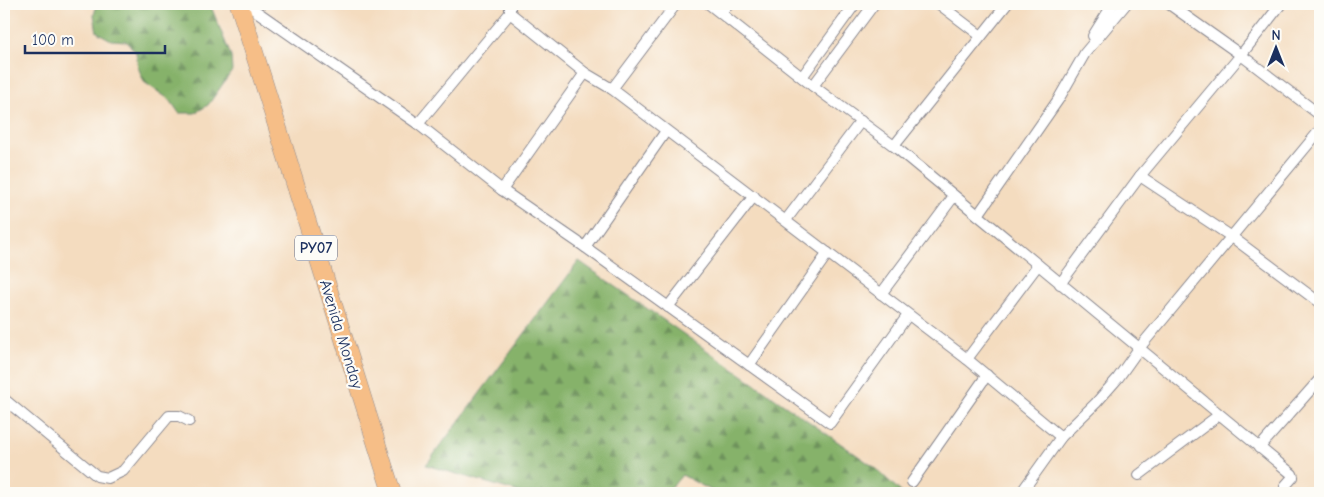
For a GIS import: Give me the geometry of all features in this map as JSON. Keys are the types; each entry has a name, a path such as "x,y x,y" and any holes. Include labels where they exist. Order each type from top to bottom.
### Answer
{"highway":[{"name":"Avenida Monday","path":"240,4 392,493"}],"street":[{"path":"246,4 418,124 502,190 830,423 908,315"},
{"path":"612,89 676,4"},
{"path":"709,4 802,78 894,146 1292,474 1293,477 1285,486"},
{"path":"721,13 728,4"},
{"path":"802,78 855,4"},
{"path":"813,86 874,4"},
{"path":"939,4 981,36"},
{"path":"894,146 1007,4"},
{"path":"1085,53 1087,45 1112,4"},
{"path":"978,215 1058,100 1085,53 1126,4"},
{"path":"1169,4 1241,55 1320,115"},
{"path":"1060,284 1140,176 1281,4"},
{"path":"418,124 510,8 585,72 612,89 786,220 967,359 1061,437"},
{"path":"502,190 585,72"},
{"path":"786,220 861,121"},
{"path":"584,247 666,130"},
{"path":"1021,493 1061,437 1096,403 1118,378 1140,347 1320,130"},
{"path":"1140,176 1232,237 1320,301"},
{"path":"668,307 754,196"},
{"path":"880,294 954,196"},
{"path":"750,365 828,253"},
{"path":"967,359 1038,265"},
{"path":"912,482 987,375"},
{"path":"1259,448 1320,378"},
{"path":"4,399 97,476 108,478 123,472 169,416 178,416 189,421"},
{"path":"1139,475 1219,415"}],"green space":[{"path":"97,4 210,4 231,56 232,71 208,105 195,113 179,113 170,100 144,82 138,67 136,52 126,41 111,40 97,32 94,15"},
{"path":"579,261 874,467 902,493 716,493 682,475 667,493 522,493 426,465"}]}
